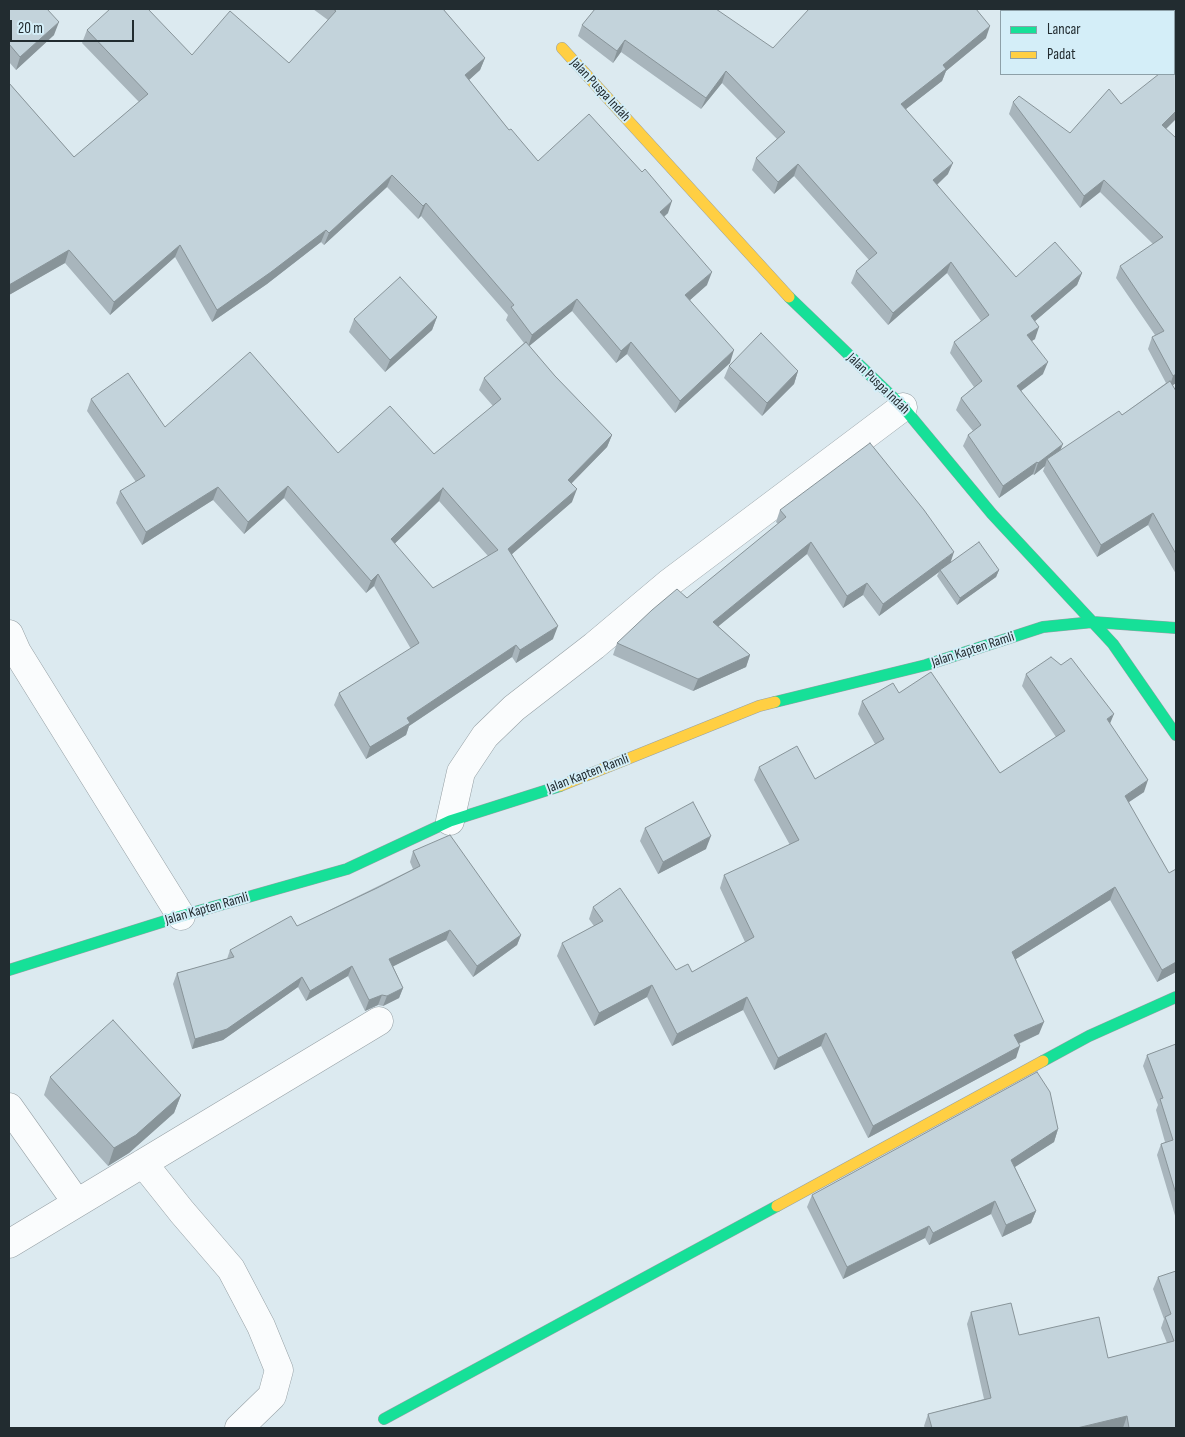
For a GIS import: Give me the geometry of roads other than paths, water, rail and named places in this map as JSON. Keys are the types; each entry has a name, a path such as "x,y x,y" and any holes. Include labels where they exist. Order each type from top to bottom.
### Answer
{"street":[{"name":"Jalan Puspa Indah","path":"562,48 778,286 903,407 992,514 1114,644 1176,735"},
{"path":"450,821 461,772 485,736 514,708 594,646 669,583 903,407"},
{"name":"Jalan Kapten Ramli","path":"9,970 181,916 347,868 450,821 569,783 758,706 926,664 1043,627 1093,622 1176,628"},
{"path":"9,634 17,652 181,916"},
{"path":"384,1419 1089,1036 1176,997"},
{"path":"9,1244 380,1021"},
{"path":"9,1106 77,1203"},
{"path":"143,1163 230,1269 261,1326 279,1370 272,1396 240,1428"}]}
